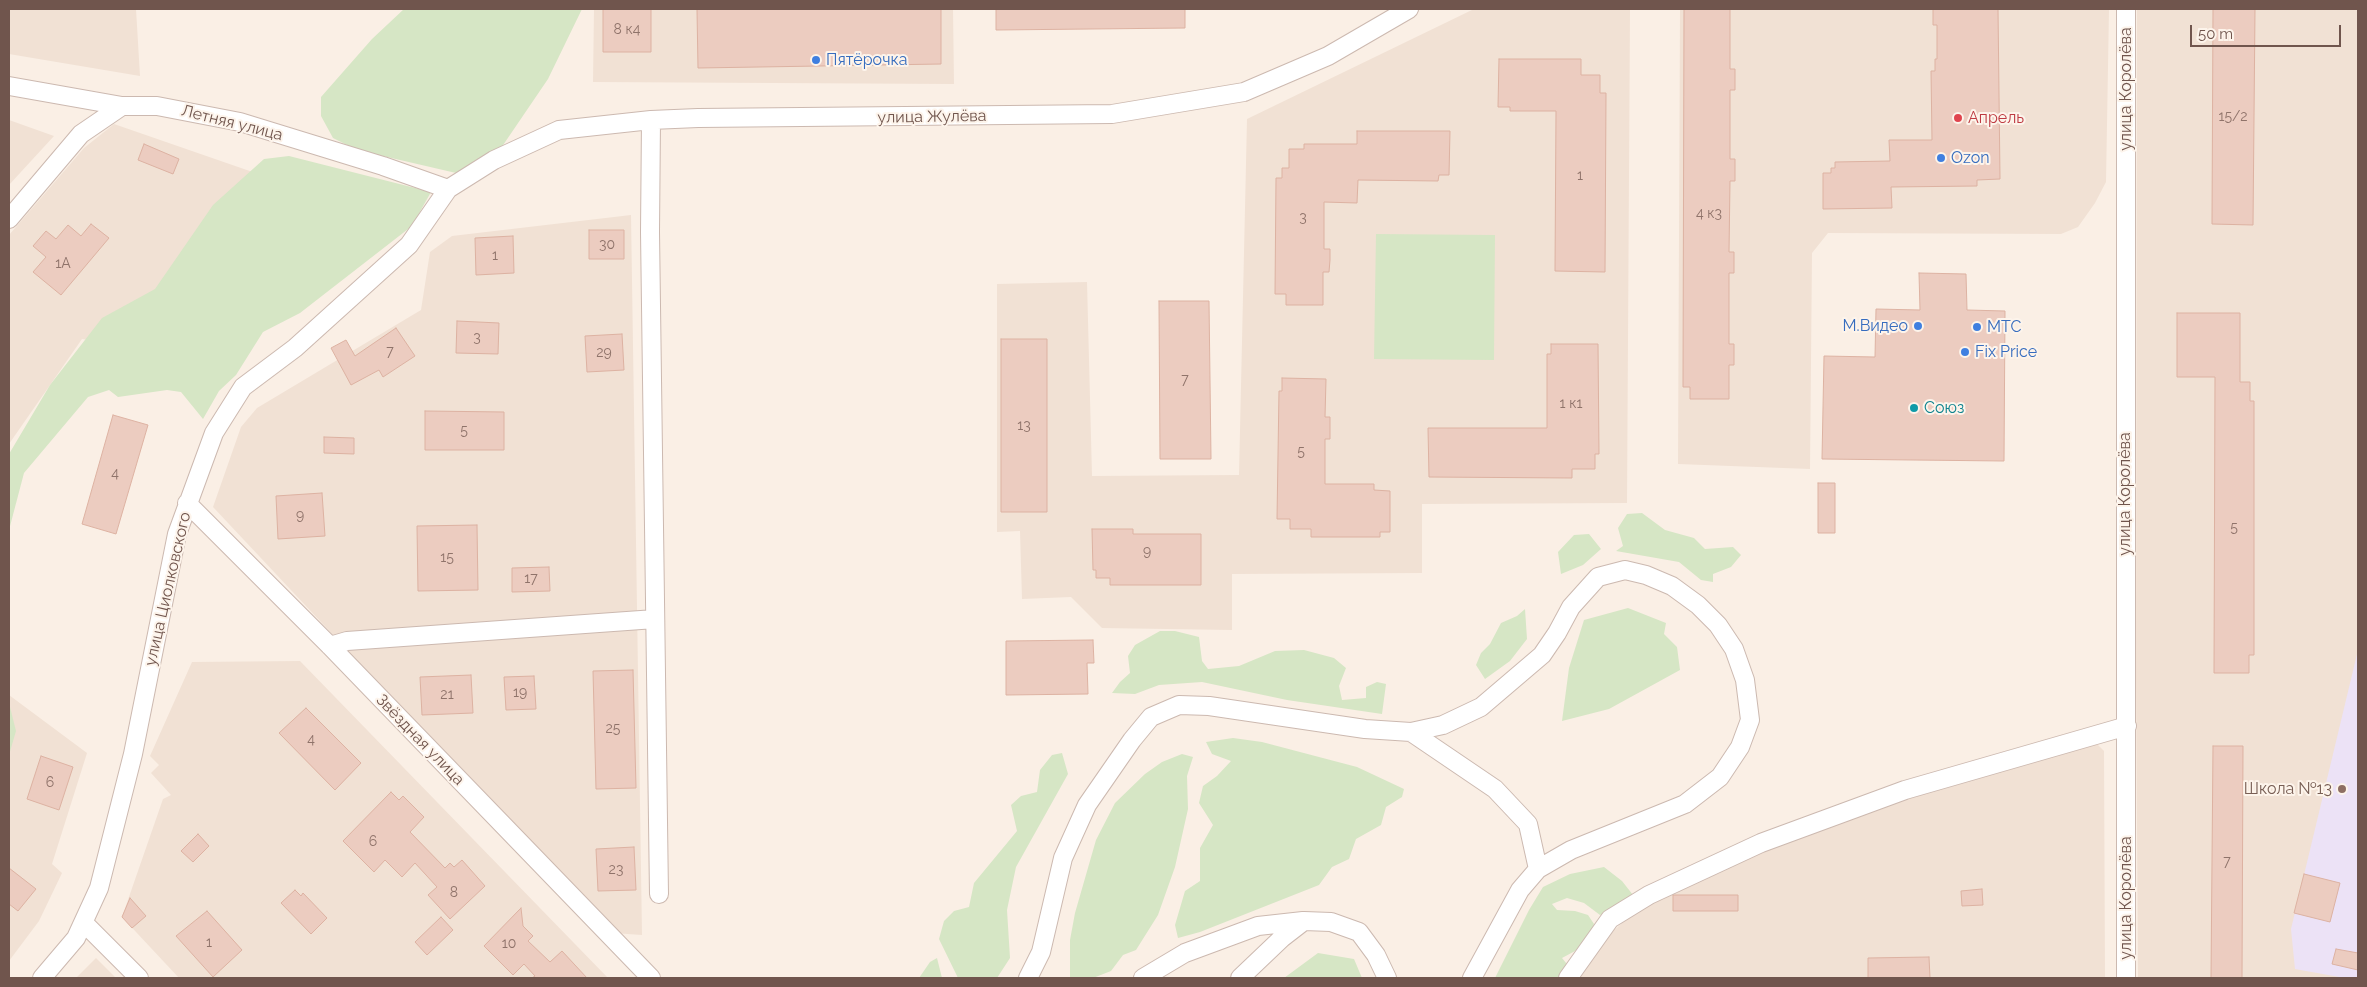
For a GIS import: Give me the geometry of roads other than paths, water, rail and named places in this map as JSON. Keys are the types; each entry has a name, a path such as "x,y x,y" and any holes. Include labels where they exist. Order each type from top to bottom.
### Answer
{"street":[{"name":"улица Жулёва","path":"448,189 494,160 559,130 651,120 1112,114 1244,92 1328,56 1409,9"},
{"name":"улица Королёва","path":"2126,9 2126,978"},
{"name":"Летняя улица","path":"9,86 122,106 157,106 240,122 383,166 448,189"},
{"path":"9,218 82,134 122,106"},
{"path":"651,120 650,232 659,894"},
{"name":"улица Циолковского","path":"42,978 76,938 99,888 133,754 177,534 214,433 243,387 295,348 409,245 448,189"},
{"name":"Звёздная улица","path":"187,504 330,646 651,978"},
{"path":"1028,978 1041,952 1063,858 1087,805 1132,740 1151,717 1178,705 1209,706 1365,729 1410,732 1442,726 1481,707 1513,682 1542,655 1571,607 1598,577 1625,570 1646,575 1672,586 1698,604 1718,625 1734,649 1745,680 1750,720 1740,747 1720,777 1685,804 1572,850 1538,869 1520,890 1472,978"},
{"path":"330,646 348,641 655,620"},
{"path":"1568,978 1610,919 1649,895 1761,843 1904,790 2127,726"},
{"path":"1410,732 1495,789 1528,824 1538,869"},
{"path":"1240,978 1282,938 1304,921"},
{"path":"1143,978 1185,953 1258,926 1304,921 1331,922 1359,932 1376,956 1387,978"},
{"path":"84,923 139,978"}],"place":[{"name":"Пятёрочка","path":"816,60"},
{"name":"Апрель","path":"1958,118"},
{"name":"Ozon","path":"1941,158"},
{"name":"М.Видео","path":"1918,326"},
{"name":"МТС","path":"1977,327"},
{"name":"Fix Price","path":"1965,352"},
{"name":"Союз","path":"1914,408"},
{"name":"Школа №13","path":"2342,789"}]}
